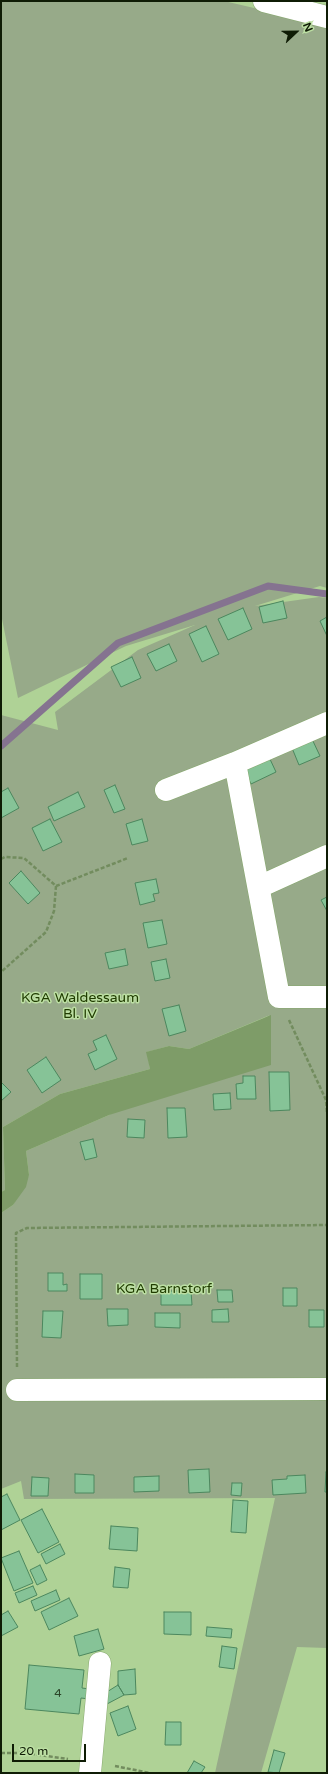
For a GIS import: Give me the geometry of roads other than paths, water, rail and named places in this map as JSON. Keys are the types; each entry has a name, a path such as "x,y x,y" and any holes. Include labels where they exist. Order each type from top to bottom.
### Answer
{"lane":[{"path":"264,1 327,17"},
{"path":"166,790 235,763 327,723"},
{"path":"235,763 279,997 327,997"},
{"path":"259,887 327,856"},
{"path":"18,1390 327,1389"},
{"path":"90,1773 100,1663"}],"waterway":[{"path":"1,746 118,643 268,586 327,594"}],"park label":[{"name":"KGA Waldessaum Bl. IV","path":"80,1006"},
{"name":"KGA Barnstorf","path":"164,1289"}]}
